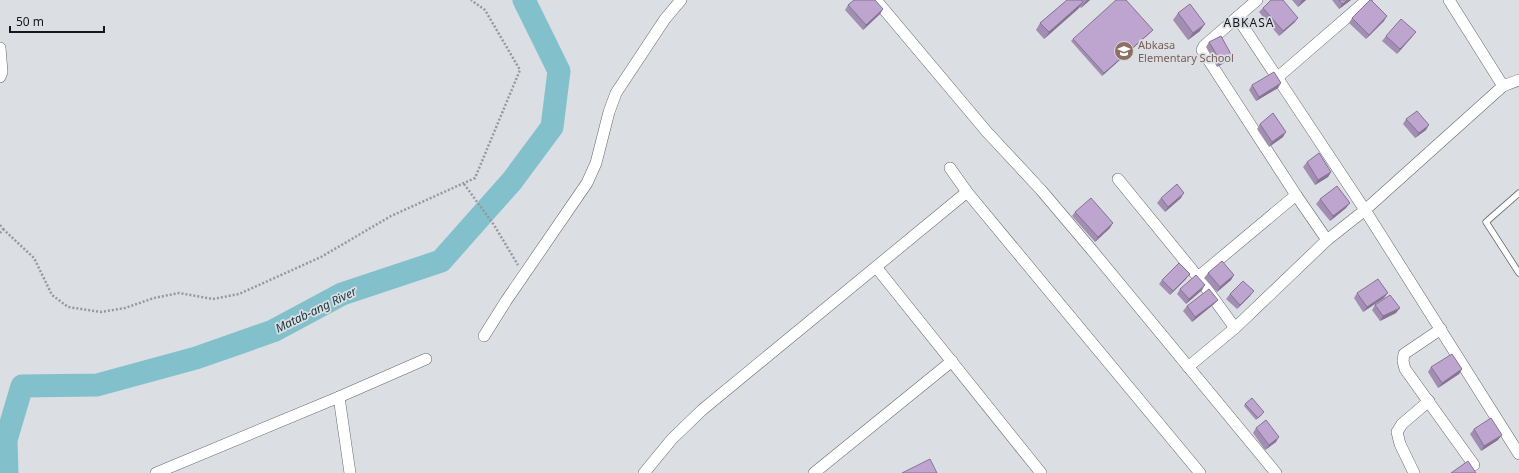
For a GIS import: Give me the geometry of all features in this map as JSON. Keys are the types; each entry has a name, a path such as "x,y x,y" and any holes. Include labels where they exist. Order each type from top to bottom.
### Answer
{"street":[{"path":"484,336 587,183 596,163 609,112 616,93 665,19 681,0"},
{"path":"876,0 987,132 1041,190 1086,243 1276,473"},
{"path":"1257,0 1204,46 1203,53 1296,195 1328,240"},
{"path":"1278,77 1367,0"},
{"path":"1449,0 1503,86"},
{"path":"1237,17 1365,210 1519,454"},
{"path":"0,48 2,72 0,77"},
{"path":"1188,367 1236,328 1328,240 1365,210 1503,86 1519,80"},
{"path":"950,168 967,192 1200,473"},
{"path":"1118,179 1198,277 1236,328"},
{"path":"644,473 672,439 702,410 967,192"},
{"path":"1198,277 1296,195"},
{"path":"876,267 1041,473"},
{"path":"1441,329 1404,354 1402,360 1405,369 1474,465"},
{"path":"156,473 426,359"},
{"path":"814,473 952,361"},
{"path":"339,397 350,473"},
{"path":"1414,473 1400,444 1397,432 1402,424 1429,401"}],"lane":[{"path":"1519,193 1486,222 1519,273"}],"path":[{"path":"0,225 34,258 52,295 68,307 101,312 125,308 154,298 179,293 212,299 239,294 321,257 391,216 476,178 520,70 485,10 471,0"},
{"path":"464,184 494,225 524,276"},
{"path":"0,233 3,229"}],"building":[{"path":"854,0 875,0 883,9 866,25 848,5"},
{"path":"1067,0 1081,0 1083,2 1049,32 1040,23"},
{"path":"1116,0 1126,0 1153,30 1104,73 1073,39"},
{"path":"1271,0 1283,0 1298,18 1283,31 1263,8"},
{"path":"1339,0 1348,0 1342,4"},
{"path":"1370,0 1387,16 1369,35 1352,18"},
{"path":"1190,4 1205,24 1193,33 1178,13"},
{"path":"1401,19 1416,32 1400,49 1386,36"},
{"path":"1221,36 1232,56 1221,62 1209,42"},
{"path":"1274,72 1281,83 1259,97 1252,85"},
{"path":"1417,111 1429,125 1419,133 1406,119"},
{"path":"1273,113 1286,132 1272,142 1260,124"},
{"path":"1319,153 1331,172 1318,180 1307,162"},
{"path":"1177,184 1184,193 1168,207 1161,198"},
{"path":"1337,186 1350,203 1333,216 1320,199"},
{"path":"1091,198 1113,223 1098,237 1075,212"},
{"path":"1222,261 1234,275 1220,287 1208,273"},
{"path":"1179,263 1190,274 1173,291 1162,280"},
{"path":"1196,275 1205,285 1189,299 1180,289"},
{"path":"1378,279 1388,293 1367,307 1357,293"},
{"path":"1243,281 1254,291 1240,305 1230,294"},
{"path":"1209,289 1218,300 1195,317 1187,306"},
{"path":"1390,295 1400,308 1383,316 1375,305"},
{"path":"1452,354 1462,369 1442,383 1431,367"},
{"path":"1252,398 1264,412 1258,418 1245,404"},
{"path":"1491,418 1502,435 1484,446 1474,429"},
{"path":"1266,420 1279,437 1269,445 1256,428"},
{"path":"930,459 937,473 902,473"},
{"path":"1468,461 1476,473 1451,473"}],"waterway":[{"name":"Matab-ang River","path":"7,473 6,440 22,386 97,385 196,358 273,331 342,294 441,261 512,181 552,127 559,71 524,0"}],"place":[{"name":"Abkasa Elementary School","path":"1124,51"}],"district":[{"name":"ABKASA","path":"1249,23"}]}
